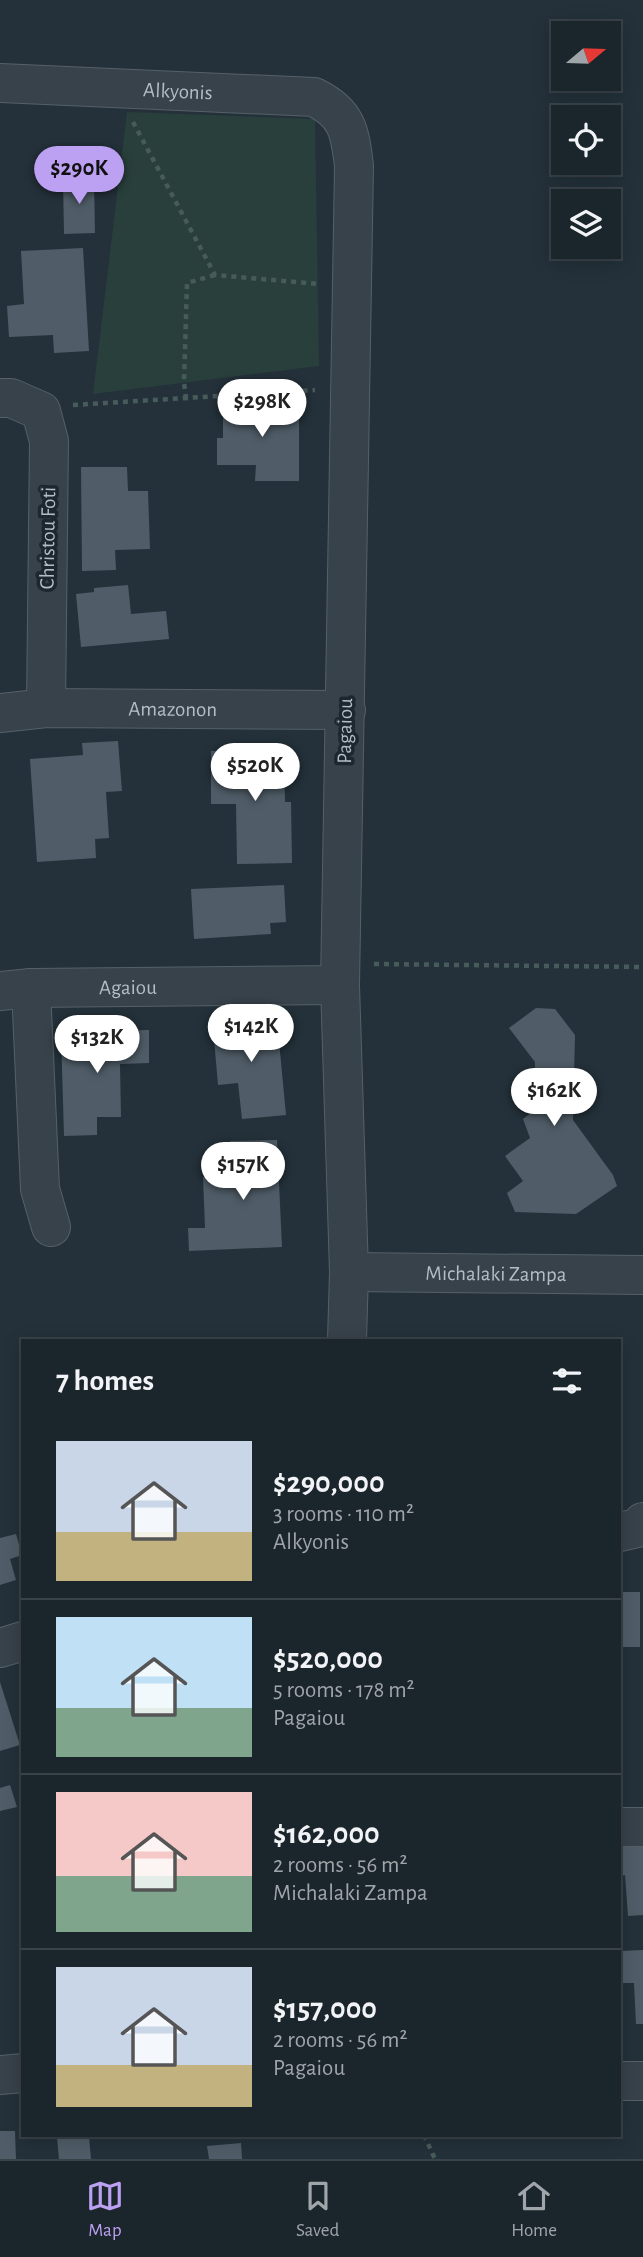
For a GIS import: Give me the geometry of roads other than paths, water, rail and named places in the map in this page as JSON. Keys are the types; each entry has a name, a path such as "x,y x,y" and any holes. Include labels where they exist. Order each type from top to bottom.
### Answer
{"street":[{"name":"Alkyonis","path":"0,83 314,97 331,105 345,122"},
{"name":"Pagaiou","path":"345,122 352,143 354,166 341,974 349,1272 347,1339"},
{"name":"Christou Foti","path":"0,398 11,398 41,411 49,441 46,708"},
{"name":"Amazonon","path":"0,713 46,708 346,710"},
{"name":"Agaiou","path":"16,990 341,974"},
{"path":"16,990 40,1189 51,1227"},
{"name":"Michalaki Zampa","path":"349,1272 643,1275"},
{"path":"621,1532 637,1528 643,1522"},
{"path":"0,1648 21,1642"},
{"path":"621,1827 643,1827"},
{"path":"0,2075 21,2073"},
{"path":"621,2081 643,2081"}]}
